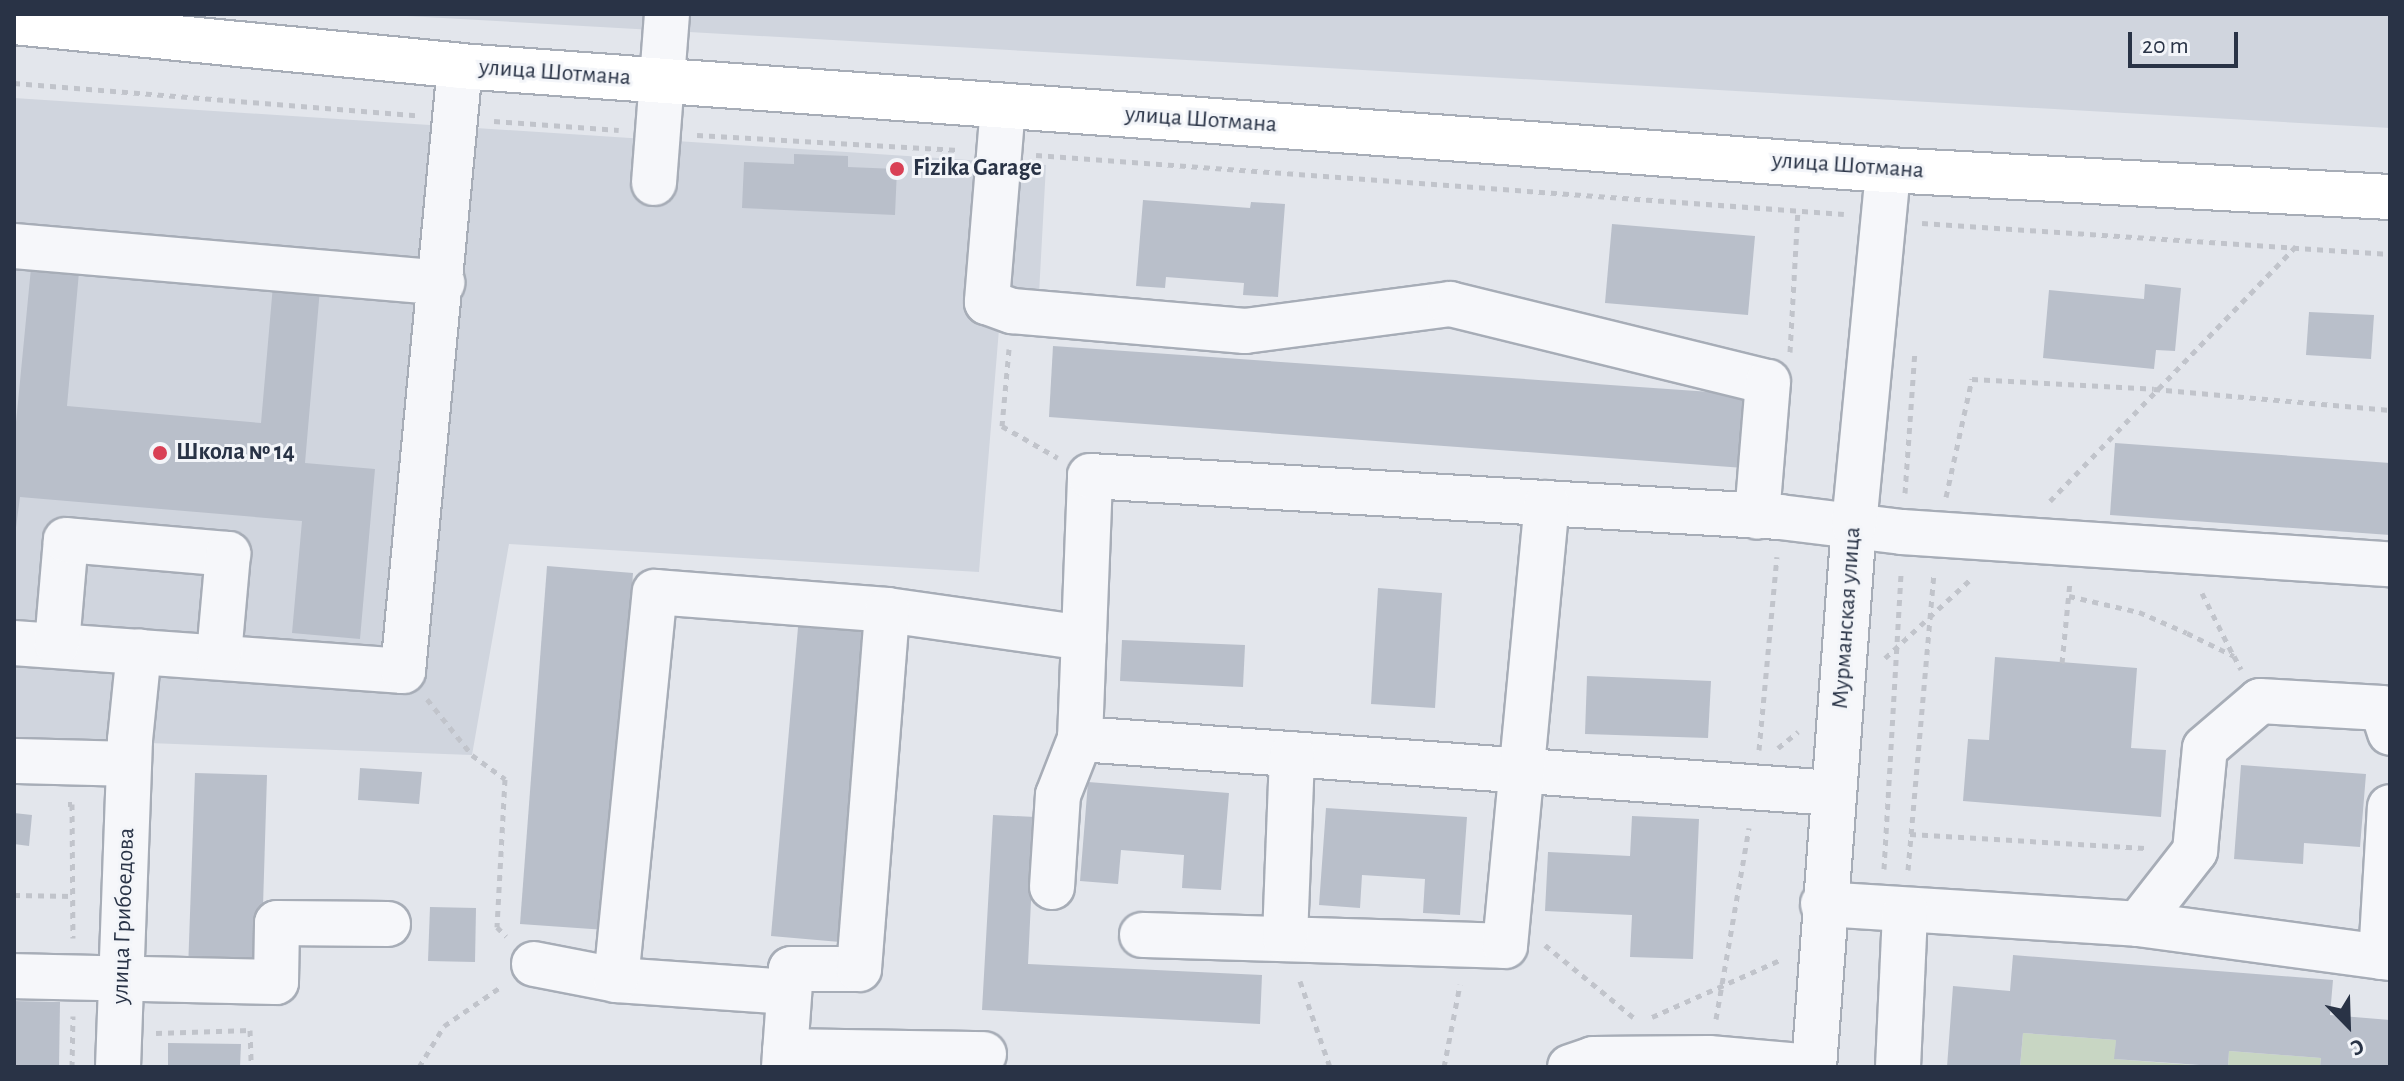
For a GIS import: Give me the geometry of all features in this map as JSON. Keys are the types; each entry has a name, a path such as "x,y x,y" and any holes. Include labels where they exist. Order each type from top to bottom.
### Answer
{"main road":[{"name":"улица Шотмана","path":"14,22 460,66 1003,106 1888,170 2390,197"}],"street":[{"path":"654,183 667,14"},
{"path":"14,643 219,654 403,671 442,283 460,66"},
{"path":"1003,106 987,302 1012,311 1245,331 1450,304 1768,382 1769,517"},
{"name":"Мурманская улица","path":"1813,1067 1854,525 1904,220 1888,170"},
{"path":"14,246 442,283"},
{"path":"1052,887 1058,795 1080,739 1090,476 1769,517 1920,534 2073,541 2390,564"},
{"path":"1142,935 1505,946 1518,770 1547,503"},
{"path":"57,644 66,540 228,554 219,654"},
{"path":"616,980 655,592 887,610 1084,638"},
{"path":"887,610 859,969 791,969 784,1059 984,1054"},
{"name":"улица Грибоедова","path":"119,1051 129,764 139,651"},
{"path":"2138,924 2195,851 2205,748 2260,701 2382,708 2390,733"},
{"path":"1080,739 1834,793"},
{"path":"1285,938 1292,754"},
{"path":"14,761 129,764"},
{"path":"1822,924 1893,910 2138,924 2385,957 2390,807"},
{"path":"1893,910 1898,1067"},
{"path":"14,976 121,981 276,982 277,923 388,924"},
{"path":"534,964 616,980 789,992"},
{"path":"1570,1067 1593,1059 1709,1058 1813,1067"}],"path":[{"path":"14,83 657,133 1000,153 2390,254"},
{"path":"1789,364 1798,210"},
{"path":"1904,220 1922,238"},
{"path":"1012,311 1002,426 1090,476"},
{"path":"1893,910 1910,834 1920,534 1915,347"},
{"path":"1893,910 1920,534 1972,379 2154,389 2390,410"},
{"path":"1709,1058 1756,787 1769,517"},
{"path":"2062,663 2073,541"},
{"path":"2199,590 2210,601 2234,656 2260,701"},
{"path":"2069,596 2139,612 2234,656"},
{"path":"403,671 472,755 505,779 497,927 534,964 444,1026 419,1067"},
{"path":"59,804 72,804 72,1067"},
{"path":"1910,834 2195,851"},
{"path":"14,895 73,896"},
{"path":"1507,914 1641,1023 1722,982 1822,924"},
{"path":"1285,938 1330,1067"},
{"path":"1444,1067 1468,945"},
{"path":"119,1051 250,1030 251,1067"}],"shaded area":[{"path":"371,14 2390,14 2390,128"},
{"path":"14,98 1046,165 1037,331 999,329 979,572 509,544 472,755 14,738"}],"green space":[{"path":"2023,1033 2116,1040 2115,1059 2218,1067 2020,1067"},
{"path":"2229,1051 2321,1058 2320,1067 2228,1067"}],"building":[{"path":"794,154 848,156 848,167 897,169 895,215 742,208 744,162 794,164"},
{"path":"1143,200 1250,208 1251,202 1285,204 1278,297 1243,295 1244,283 1166,277 1165,288 1136,286"},
{"path":"1612,224 1755,236 1748,315 1605,303"},
{"name":"Школа № 14","path":"31,268 79,272 67,406 261,423 273,285 320,289 305,463 375,469 360,639 292,633 302,521 20,497 14,543 14,443"},
{"path":"2145,284 2181,288 2175,351 2156,350 2154,369 2043,358 2049,290 2144,299"},
{"path":"2309,312 2374,315 2371,359 2306,355"},
{"path":"1053,346 1754,395 1744,468 1049,417"},
{"path":"2115,443 2390,463 2390,535 2110,515"},
{"path":"547,566 633,573 606,930 520,924"},
{"path":"1378,588 1442,593 1435,708 1371,704"},
{"path":"799,616 867,622 840,942 771,936"},
{"path":"1122,640 1245,645 1243,687 1120,681"},
{"path":"1995,657 2137,668 2131,748 2166,750 2161,817 1963,801 1968,739 1989,740"},
{"path":"1587,676 1711,681 1708,738 1585,734"},
{"path":"2241,765 2366,774 2360,847 2304,843 2303,864 2234,859"},
{"path":"360,768 422,772 419,804 358,800"},
{"path":"195,773 267,775 261,972 188,970"},
{"path":"1088,782 1229,793 1221,890 1182,888 1184,855 1121,850 1118,884 1080,881"},
{"path":"1326,808 1467,817 1460,915 1423,913 1425,879 1362,875 1360,908 1319,905"},
{"path":"14,813 32,815 29,846 14,844"},
{"path":"993,815 1035,817 1028,964 1262,975 1260,1024 982,1010"},
{"path":"1632,816 1699,819 1693,959 1630,957 1632,915 1545,911 1548,852 1630,856"},
{"path":"430,907 476,908 475,962 428,961"},
{"path":"2013,955 2333,980 2330,1015 2390,1020 2390,1067 2320,1067 2321,1058 2229,1051 2228,1067 2114,1059 2116,1040 2023,1033 2020,1067 1947,1067 1953,986 2010,991"},
{"path":"14,1001 60,1002 59,1067 14,1067"},
{"path":"168,1043 241,1044 240,1067 168,1067"}],"place":[{"name":"Fizika Garage","path":"897,169"},
{"name":"Школа № 14","path":"160,453"}]}
